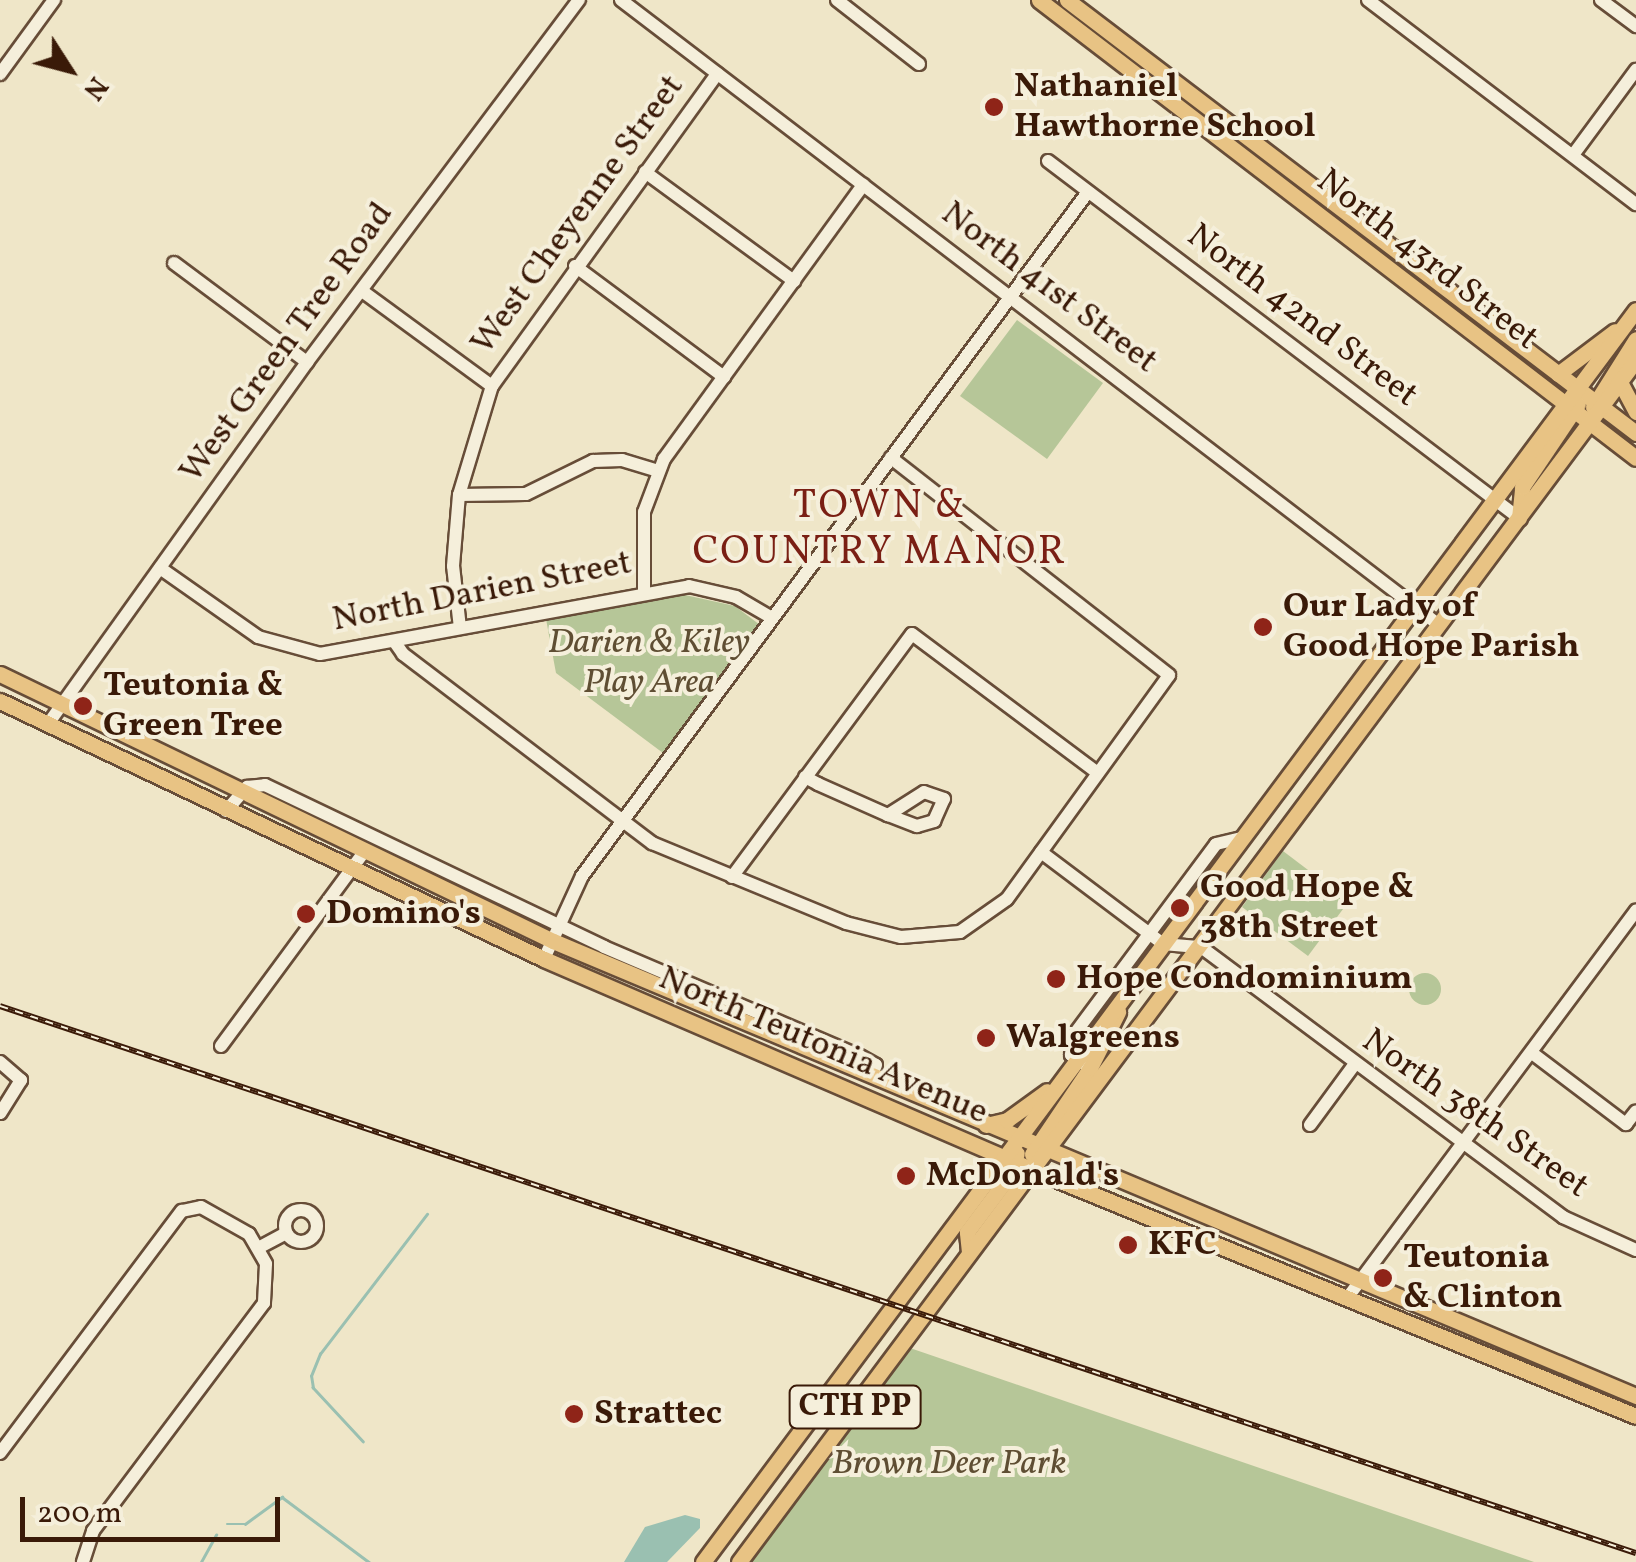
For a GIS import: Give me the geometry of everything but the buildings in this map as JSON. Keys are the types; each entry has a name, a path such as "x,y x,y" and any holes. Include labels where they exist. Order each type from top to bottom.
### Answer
{"main road":[{"name":"North 43rd Street","path":"1039,0 1636,458"},
{"name":"North 43rd Street","path":"1067,0 1636,433"},
{"path":"1518,518 1522,486 1579,390 1631,317"},
{"path":"1558,374 1631,317"},
{"path":"986,1125 1007,1120 1085,1063 1201,947 1590,423 1636,339"},
{"path":"1598,405 1636,360"},
{"path":"1620,382 1636,412"},
{"path":"1032,1168 1085,1063 1123,999 1415,606 1571,408"},
{"name":"North Teutonia Avenue","path":"0,674 364,852 874,1070 1018,1140 1636,1396"},
{"name":"North Teutonia Avenue","path":"0,701 544,959 1032,1168 1636,1416"},
{"path":"969,1252 968,1232 1018,1140 1063,1079"},
{"name":"CTH PP","path":"703,1562 1011,1159"},
{"name":"CTH PP","path":"738,1562 1032,1168"}],"street":[{"path":"0,74 54,0"},
{"name":"West Green Tree Road","path":"48,724 307,362 579,0"},
{"name":"North 41st Street","path":"621,0 1439,625"},
{"path":"837,0 920,64"},
{"path":"1368,0 1636,204"},
{"path":"1602,0 1636,26"},
{"path":"1573,155 1636,70"},
{"name":"West Cheyenne Street","path":"460,628 453,566 459,495 492,386 575,266 718,74"},
{"name":"North 42nd Street","path":"1048,161 1518,518"},
{"path":"645,172 794,281"},
{"path":"644,592 641,530 658,471 863,185"},
{"path":"544,959 582,876 1088,192"},
{"path":"174,263 307,362"},
{"path":"575,266 724,377"},
{"path":"362,292 492,386"},
{"path":"394,641 621,822 732,877 881,932 960,932 1007,899 1169,675 891,458"},
{"path":"459,495 526,494 593,461 622,460 658,471"},
{"name":"North Darien Street","path":"160,568 258,637 290,650 320,654 689,586 736,597 772,618"},
{"path":"732,877 912,634 1098,773"},
{"path":"805,777 888,814"},
{"name":"North Teutonia Avenue","path":"239,794 265,785 556,934"},
{"path":"226,810 239,794"},
{"path":"1085,1063 1073,1036 1216,844 1242,838"},
{"path":"221,1046 364,852"},
{"path":"1040,852 1163,944 1201,947"},
{"path":"1348,1297 1636,910"},
{"name":"North 38th Street","path":"1201,947 1460,1146 1563,1217 1636,1250"},
{"path":"1532,1053 1626,1124 1636,1112"},
{"path":"0,1062 21,1077 0,1113"},
{"path":"1310,1125 1354,1065"},
{"path":"0,1453 182,1211 197,1206 234,1221 260,1247 267,1277 258,1313 94,1531 83,1562"},
{"path":"260,1247 286,1233"}],"green space":[{"path":"1017,320 1103,383 1047,459 960,396"},
{"name":"Darien & Kiley Play Area","path":"676,593 735,606 760,625 663,753 556,673 546,619"},
{"path":"1283,851 1349,901 1308,956 1242,907"},
{"path":"1425,973 1436,978 1441,989 1436,1000 1425,1005 1414,1000 1409,989 1414,978"},
{"name":"Brown Deer Park","path":"910,1348 1534,1562 749,1562"}],"shaded area":[{"path":"685,1515 700,1519 700,1528 667,1562 624,1562 645,1527"}],"waterway":[{"path":"363,1442 313,1388 311,1376 320,1354 427,1214"},
{"path":"227,1524 245,1524 282,1497 369,1562"},
{"path":"201,1562 216,1535"}],"railway":[{"path":"0,1006 1636,1553"}],"place":[{"name":"Nathaniel Hawthorne School","path":"994,107"},
{"name":"Our Lady of Good Hope Parish","path":"1263,627"},
{"name":"Teutonia & Green Tree","path":"83,706"},
{"name":"Good Hope & 38th Street","path":"1180,908"},
{"name":"Domino's","path":"306,914"},
{"name":"Hope Condominium","path":"1056,979"},
{"name":"Walgreens","path":"986,1038"},
{"name":"McDonald's","path":"906,1176"},
{"name":"KFC","path":"1128,1245"},
{"name":"Teutonia & Clinton","path":"1383,1278"},
{"name":"Strattec","path":"574,1414"}],"district":[{"name":"TOWN & COUNTRY MANOR","path":"880,530"}]}
